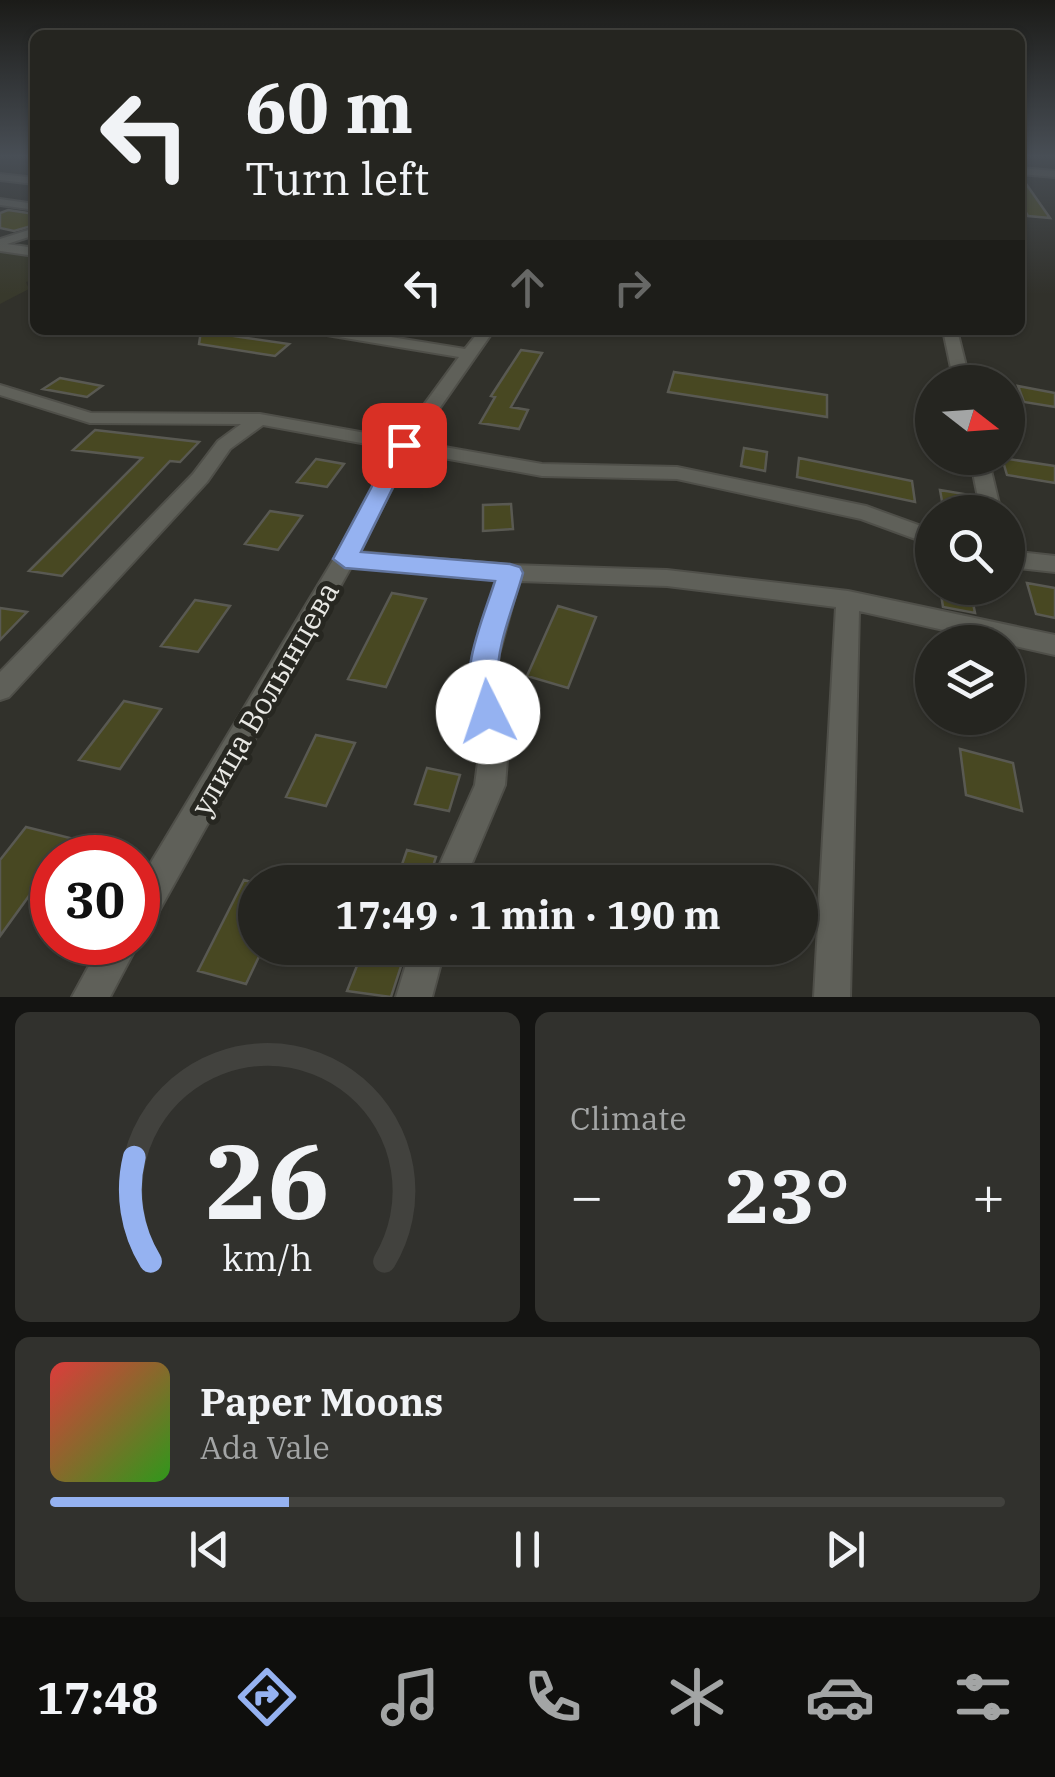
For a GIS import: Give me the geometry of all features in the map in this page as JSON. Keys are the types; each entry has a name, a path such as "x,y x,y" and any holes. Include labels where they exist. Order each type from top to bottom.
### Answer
{"street":[{"path":"0,202 30,206"},
{"path":"3,246 30,236"},
{"path":"3,246 30,251"},
{"path":"352,335 468,354"},
{"name":"улица Волынцева","path":"160,877 345,559 404,445 483,335"},
{"path":"951,335 958,365"},
{"path":"0,390 90,418 260,419 542,470 677,472 835,505 915,532"},
{"path":"0,689 200,478 224,445 260,419"},
{"path":"345,559 510,573 667,578 848,600 1055,645"},
{"path":"1025,561 1055,564"},
{"path":"455,865 490,785 494,747 483,682 486,654 510,573"},
{"path":"832,997 848,600"},
{"path":"90,997 109,965"},
{"path":"414,997 423,965"}],"shaded area":[{"path":"0,252 30,256 30,281 26,282 29,289 0,304"}],"building":[{"path":"1025,202 1038,202 1050,218 1028,216"},
{"path":"8,210 30,213 30,226 14,231 0,228 0,213"},
{"path":"200,335 228,335 289,344 275,356 199,344"},
{"path":"521,350 542,353 511,407 528,410 519,429 480,423 495,397 491,396"},
{"path":"674,372 827,395 827,417 668,392"},
{"path":"60,378 102,386 87,397 43,389"},
{"path":"1025,387 1055,393 1055,407 1025,402"},
{"path":"95,430 199,442 180,462 170,461 62,576 29,571 142,458 73,450"},
{"path":"744,448 767,452 765,471 741,466"},
{"path":"799,458 912,481 915,502 797,477"},
{"path":"316,459 344,464 327,487 297,482"},
{"path":"1025,461 1055,466 1055,483 1007,475 1025,475"},
{"path":"940,490 970,495 941,495"},
{"path":"511,504 513,529 483,531 483,505"},
{"path":"270,511 302,516 278,550 245,544"},
{"path":"1027,583 1055,588 1055,618 1036,614"},
{"path":"392,593 426,599 386,687 348,679"},
{"path":"195,600 230,606 198,652 161,646"},
{"path":"973,605 975,613 943,607"},
{"path":"558,606 596,617 568,688 527,676"},
{"path":"0,608 27,612 0,640"},
{"path":"124,701 161,709 120,769 79,760"},
{"path":"316,735 355,743 326,806 286,797"},
{"path":"960,749 1013,763 1022,811 966,795"},
{"path":"427,768 460,775 449,811 415,804"},
{"path":"26,827 58,835 30,835 30,894 0,936 0,860"},
{"path":"407,850 436,857 433,865 402,865"},
{"path":"238,892 238,965 255,965 246,984 198,971"},
{"path":"357,965 401,965 391,997 347,991"}],"route":[{"path":"404,445 345,559 510,573 486,654 483,682 488,712"}]}
